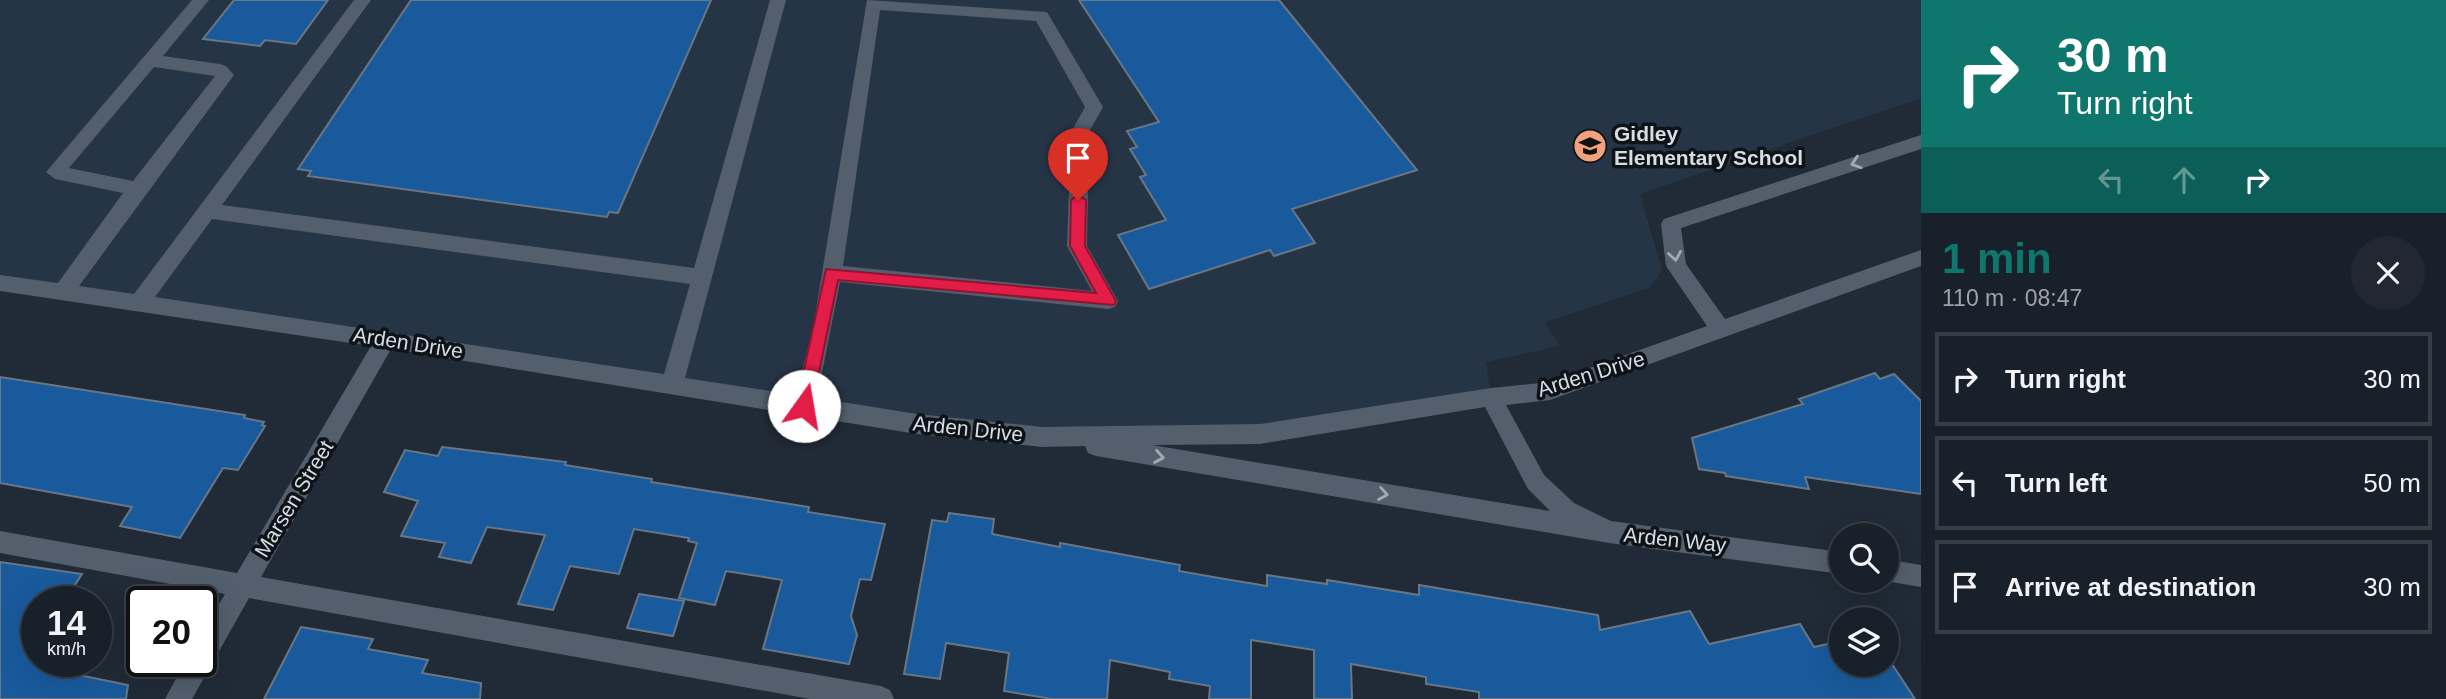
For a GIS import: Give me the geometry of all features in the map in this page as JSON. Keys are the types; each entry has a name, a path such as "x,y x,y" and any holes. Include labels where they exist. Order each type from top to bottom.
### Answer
{"street":[{"path":"137,189 55,172 201,0"},
{"path":"139,303 363,0"},
{"path":"672,385 778,0"},
{"path":"804,406 822,328 873,4 1041,16 1094,107 1080,132 1077,246 1108,301 831,273"},
{"path":"63,292 137,189 225,75 220,70 150,60"},
{"path":"1721,330 1676,267 1671,224 1921,142"},
{"path":"207,211 702,277"},
{"name":"Arden Drive","path":"0,283 386,339 917,424 1043,437 1260,434 1491,397 1550,391 1921,258"},
{"name":"Marsen Street","path":"217,630 386,339"},
{"name":"Arden Way","path":"1491,397 1536,482 1566,511 1609,532 1829,561"},
{"path":"1043,437 1609,532"},
{"path":"0,542 881,699"},
{"path":"1899,572 1921,576"},
{"name":"Marsen Street","path":"178,699 190,677"}],"shaded area":[{"path":"0,0 1921,0 1921,98 1640,194 1662,270 1650,288 1545,322 1559,346 1486,362 1491,397 1260,434 1043,437 0,280"}],"building":[{"path":"234,0 328,0 296,44 265,40 260,46 203,39"},
{"path":"411,0 711,0 618,213 609,212 607,217 308,176 311,171 298,169"},
{"path":"1079,0 1279,0 1417,170 1292,209 1315,243 1274,256 1270,250 1149,289 1118,235 1166,220 1140,177 1146,175 1130,149 1137,147 1127,131 1159,122"},
{"path":"1875,373 1880,379 1894,374 1921,401 1921,494 1805,477 1809,489 1699,469 1692,438 1803,404 1799,399"},
{"path":"0,377 245,415 244,418 264,422 262,425 265,426 238,470 223,468 180,538 120,526 132,507 0,483"},
{"path":"442,447 566,462 565,465 652,479 651,482 809,507 808,512 885,524 871,580 860,579 851,616 857,635 849,664 763,649 782,580 726,571 715,605 679,598 697,543 688,541 689,538 634,529 619,574 570,566 553,610 518,604 545,535 487,527 471,563 439,557 445,543 401,536 418,501 384,492 405,450 438,456"},
{"path":"949,513 994,519 992,534 1060,547 1060,543 1180,565 1179,571 1267,586 1267,575 1327,584 1327,580 1419,595 1419,585 1598,615 1600,630 1690,611 1709,644 1800,624 1814,647 1829,644 1829,677 1899,677 1899,675 1915,699 1479,699 1479,692 1426,684 1426,677 1351,664 1352,699 1314,699 1314,650 1251,640 1251,699 1209,699 1210,686 1169,679 1170,672 1110,660 1107,699 1052,699 1004,691 1009,653 946,643 940,679 904,674 932,520 947,522"},
{"path":"0,562 82,574 74,586 21,586 21,677 89,677 128,685 126,699 0,699"},
{"path":"639,594 684,601 673,636 627,628"},
{"path":"301,627 373,639 368,649 428,660 422,673 481,683 480,699 264,699"}],"place":[{"name":"Gidley Elementary School","path":"1590,146"}],"route":[{"path":"804,406 822,328 831,273 1108,301 1077,246 1078,200"}]}
